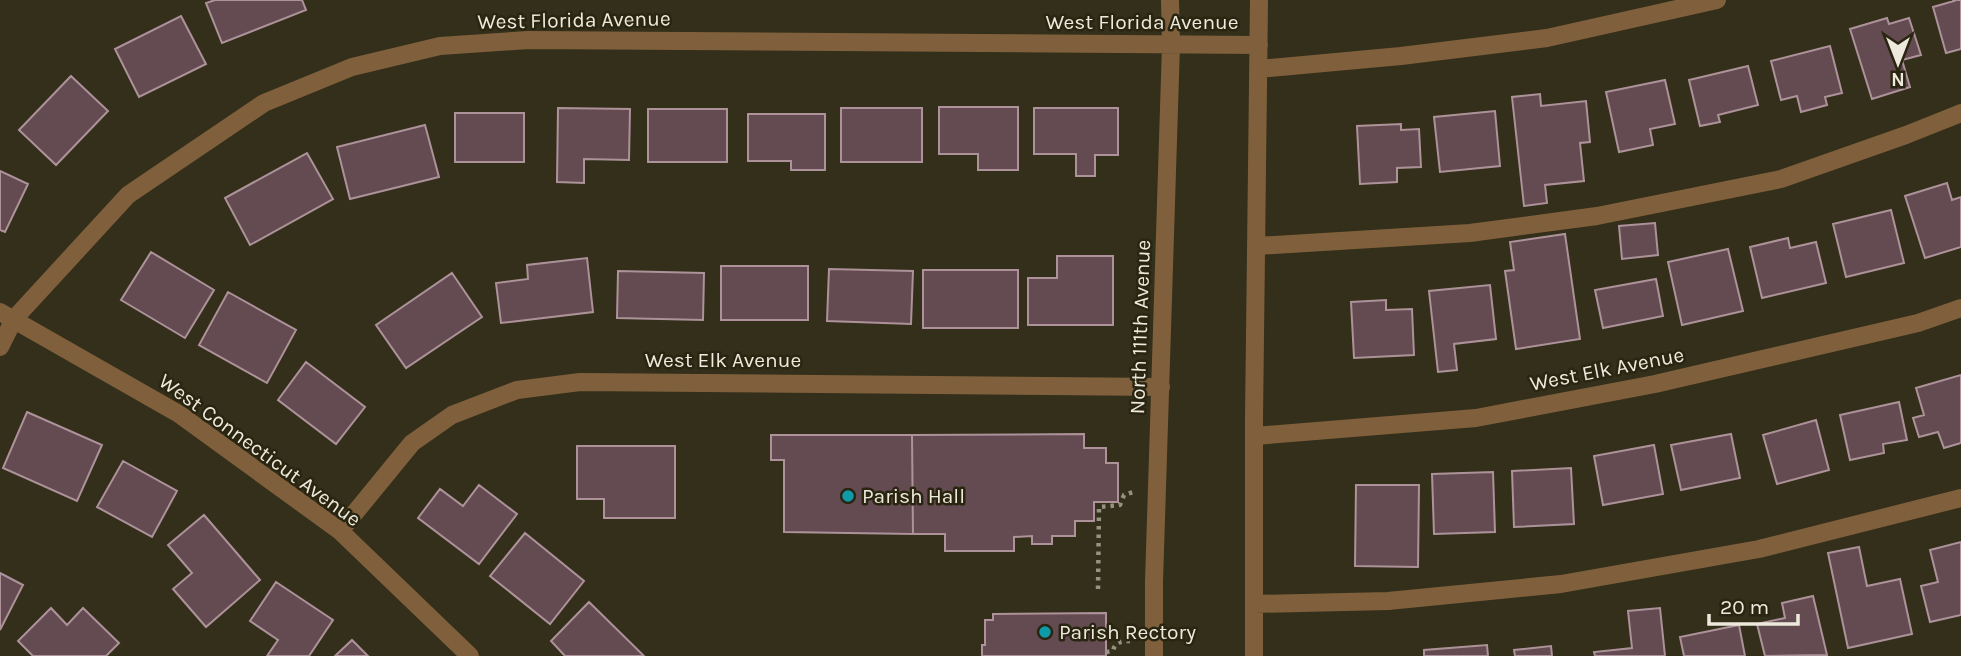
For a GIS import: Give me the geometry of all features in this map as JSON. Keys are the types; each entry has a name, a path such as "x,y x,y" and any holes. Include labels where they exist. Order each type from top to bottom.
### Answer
{"street":[{"name":"North 111th Avenue","path":"1154,656 1170,0"},
{"path":"1254,656 1259,0"},
{"path":"1259,69 1401,56 1547,38 1717,0"},
{"name":"West Florida Avenue","path":"0,347 7,315 128,195 264,103 352,67 440,46 528,40 1259,45"},
{"path":"1257,246 1470,233 1597,216 1781,179 1961,113"},
{"name":"West Elk Avenue","path":"1255,436 1489,415 1655,384 1918,323 1961,308"},
{"name":"West Connecticut Avenue","path":"7,315 179,414 340,531 470,656"},
{"name":"West Elk Avenue","path":"340,531 412,443 452,415 517,390 580,382 1161,387"},
{"path":"1254,604 1388,601 1561,584 1759,549 1961,498"}],"path":[{"path":"1098,589 1097,507 1120,505 1124,495 1137,491"},
{"path":"1105,652 1114,654 1114,646 1118,642 1133,641"}],"building":[{"path":"215,0 302,0 306,10 222,43 206,3"},
{"path":"1961,0 1961,49 1946,53 1933,7"},
{"path":"181,16 206,64 139,97 115,49"},
{"path":"1887,18 1889,24 1909,18 1921,55 1902,60 1910,87 1872,99 1850,29"},
{"path":"1830,46 1842,93 1825,97 1827,105 1801,112 1797,96 1781,100 1771,61"},
{"path":"1748,66 1758,105 1718,115 1720,122 1700,126 1689,80"},
{"path":"71,76 108,111 56,165 19,130"},
{"path":"1665,80 1675,124 1650,129 1653,145 1619,152 1606,92"},
{"path":"1540,94 1541,106 1586,101 1590,142 1580,143 1584,181 1545,185 1547,203 1524,206 1512,97"},
{"path":"939,107 1018,107 1018,170 978,170 978,154 939,154"},
{"path":"558,108 630,109 629,160 584,159 584,183 557,182"},
{"path":"841,108 922,108 922,162 841,162"},
{"path":"1034,108 1118,108 1118,155 1095,155 1095,176 1076,176 1076,154 1034,154"},
{"path":"648,109 727,109 727,162 648,162"},
{"path":"1495,111 1500,166 1440,172 1434,117"},
{"path":"455,113 524,113 524,162 455,162"},
{"path":"748,114 825,114 825,170 791,170 791,161 748,161"},
{"path":"1401,124 1401,130 1419,129 1421,167 1397,168 1397,182 1360,184 1357,126"},
{"path":"425,125 439,177 350,199 337,147"},
{"path":"307,153 333,199 250,245 225,198"},
{"path":"0,171 28,184 5,232 0,230"},
{"path":"1947,183 1952,200 1961,197 1961,247 1925,258 1905,196"},
{"path":"1891,210 1904,263 1846,277 1833,224"},
{"path":"1655,223 1658,255 1622,259 1619,226"},
{"path":"1565,234 1580,339 1516,349 1505,271 1514,270 1510,242"},
{"path":"1788,238 1790,248 1816,242 1826,283 1762,298 1750,247"},
{"path":"1728,249 1743,311 1682,325 1668,262"},
{"path":"151,252 214,290 185,338 121,300"},
{"path":"1057,256 1113,256 1113,325 1028,325 1028,278 1057,278"},
{"path":"587,258 593,312 501,323 496,283 528,279 527,265"},
{"path":"721,266 808,266 808,320 721,320"},
{"path":"829,269 913,271 911,324 827,321"},
{"path":"923,270 1018,270 1018,328 923,328"},
{"path":"618,271 704,273 703,320 617,318"},
{"path":"452,273 482,317 406,368 376,325"},
{"path":"1656,279 1663,316 1603,328 1595,290"},
{"path":"1490,285 1496,339 1454,344 1457,370 1438,372 1429,291"},
{"path":"228,292 296,330 267,383 199,345"},
{"path":"1386,300 1386,310 1412,309 1414,355 1354,358 1351,302"},
{"path":"306,362 365,407 336,444 278,400"},
{"path":"1961,375 1961,443 1944,448 1938,432 1919,437 1913,418 1924,415 1916,388"},
{"path":"1899,402 1907,440 1883,444 1884,453 1850,460 1840,415"},
{"path":"27,412 102,445 77,501 3,468"},
{"path":"1816,420 1829,470 1777,484 1763,435"},
{"path":"1084,434 1084,448 1106,448 1106,463 1118,463 1118,502 1094,502 1094,521 1075,521 1075,536 1052,536 1052,544 1032,544 1032,536 1014,537 1014,551 945,551 945,534 913,534 912,435"},
{"path":"1731,434 1740,478 1681,490 1671,445"},
{"name":"Parish Hall","path":"771,435 912,435 913,534 784,532 784,460 771,460"},
{"path":"1654,445 1663,494 1603,505 1594,456"},
{"path":"577,446 675,446 675,518 604,518 604,499 577,499"},
{"path":"123,461 177,491 152,537 97,507"},
{"path":"1571,468 1574,524 1514,527 1512,471"},
{"path":"1493,472 1495,532 1434,534 1432,474"},
{"path":"479,485 517,514 479,564 418,518 440,489 463,506"},
{"path":"1356,485 1419,485 1418,567 1355,566"},
{"path":"204,515 260,580 206,627 173,589 192,573 168,545"},
{"path":"525,533 584,581 550,624 490,576"},
{"path":"1961,542 1961,615 1930,622 1921,586 1938,582 1930,550"},
{"path":"1859,547 1867,586 1900,579 1912,634 1848,648 1828,553"},
{"path":"0,573 23,585 0,630"},
{"path":"276,582 333,620 309,656 267,656 278,640 250,621"},
{"path":"1813,596 1827,655 1765,656 1757,624 1785,618 1782,603"},
{"path":"589,602 644,656 565,656 551,641"},
{"path":"51,608 67,625 83,608 119,643 106,656 33,656 18,641"},
{"path":"1660,608 1665,656 1595,656 1594,652 1632,648 1628,611"},
{"name":"Parish Rectory","path":"1106,613 1106,656 982,656 985,620 993,620 993,614"},
{"path":"1739,625 1745,656 1684,656 1680,637"},
{"path":"352,640 368,656 335,656"},
{"path":"1487,645 1488,656 1424,656 1424,650"},
{"path":"1551,646 1552,656 1515,656 1514,650"}],"place":[{"name":"Parish Hall","path":"848,496"},
{"name":"Parish Rectory","path":"1045,632"}]}
